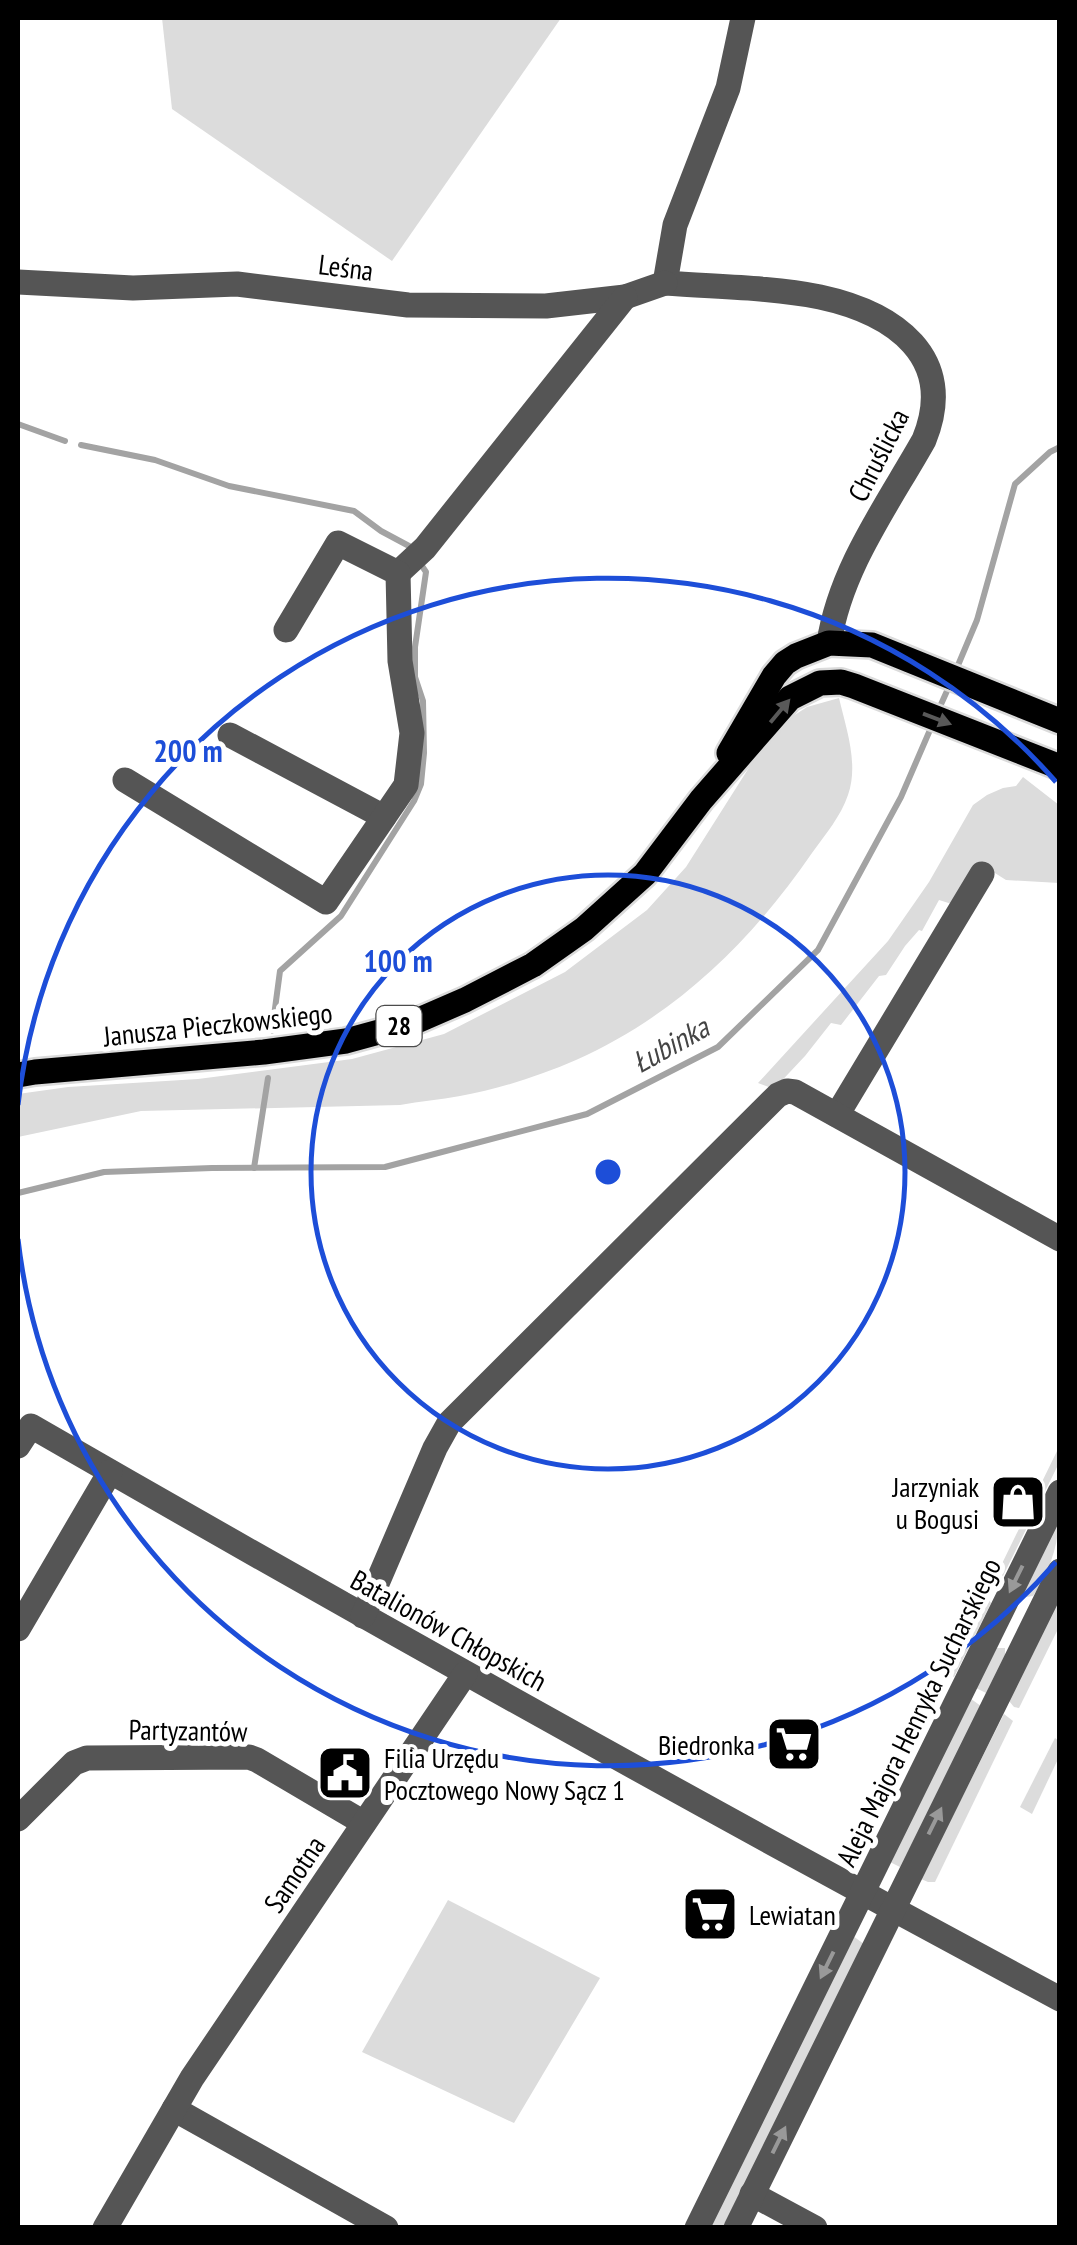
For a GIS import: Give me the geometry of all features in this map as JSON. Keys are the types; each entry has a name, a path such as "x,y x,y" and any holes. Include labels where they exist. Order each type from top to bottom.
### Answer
{"main road":[{"path":"1048,716 872,646 829,642 820,683 854,686 1060,767"},
{"name":"Janusza Pieczkowskiego","path":"701,800 774,676 796,656 829,642"},
{"name":"Janusza Pieczkowskiego","path":"18,1076 346,1041 465,1000 533,964 584,929 644,874 701,800 790,698 820,683"}],"street":[{"path":"665,283 675,225 728,88 742,18"},
{"name":"Leśna","path":"18,282 133,288 237,284 408,305 546,306 625,297 665,283"},
{"name":"Chruślicka","path":"665,283 796,293 848,305 902,334 928,363 934,396 932,422 845,584 829,642"},
{"path":"125,780 326,902 406,785 412,733 400,661 411,562 625,297"},
{"path":"286,630 338,544 411,562"},
{"path":"230,735 384,817"},
{"path":"838,1116 982,874"},
{"path":"363,1616 449,1423 787,1091 1060,1240"},
{"name":"Batalionów Chłopskich","path":"18,1446 31,1426 465,1674 892,1909"},
{"path":"18,1629 110,1472"},
{"name":"Aleja Majora Henryka Sucharskiego","path":"696,2228 1060,1492"},
{"path":"736,2228 1060,1570"},
{"name":"Samotna","path":"105,2228 192,2078 465,1674"},
{"name":"Partyzantów","path":"18,1819 74,1763 87,1758 249,1757 364,1823"},
{"path":"892,1909 1060,1999"},
{"path":"174,2109 386,2228"},
{"path":"752,2194 815,2228"}],"shaded area":[{"path":"162,18 561,18 392,261 172,109"},
{"path":"839,698 852,771 848,795 832,825 788,886 736,946 678,998 612,1042 533,1077 452,1097 400,1105 141,1111 18,1137 18,1094 198,1079 352,1059 444,1034 565,972 647,910 686,867 750,766 787,720 807,707"},
{"path":"1023,777 1059,805 1059,883 1006,880 979,863 955,905 939,900 922,931 905,946 886,975 879,976 841,1025 831,1023 774,1089 758,1083 888,941 929,882 973,805 987,795 1016,786"},
{"path":"1059,1447 1059,1463 996,1584 993,1582"},
{"path":"1059,1517 1048,1568 1033,1596 1026,1597 1023,1591"},
{"path":"986,1596 991,1603 954,1677 948,1674"},
{"path":"1059,1599 1059,1627 1019,1708 1014,1707 1009,1701"},
{"path":"997,1648 1005,1648 1005,1655 986,1693 976,1688"},
{"path":"971,1699 981,1706 900,1867 890,1862"},
{"path":"1004,1714 1013,1721 935,1882 921,1879"},
{"path":"1055,1738 1059,1741 1059,1757 1032,1814 1020,1807"},
{"path":"448,1900 600,1978 514,2123 362,2052"},
{"path":"853,1936 864,1944 723,2227 709,2228"}],"waterway":[{"path":"18,424 65,441"},
{"path":"81,445 155,460 229,486 354,511 413,552"},
{"name":"Łubinka","path":"956,670 977,620 1015,484 1060,447"},
{"path":"272,1031 280,971 341,916 421,784 423,701 415,677 415,647 426,572 420,563"},
{"name":"Łubinka","path":"938,711 951,682"},
{"name":"Łubinka","path":"18,1193 104,1172 385,1167 587,1114 718,1047 818,950 901,797 933,723"},
{"path":"254,1168 268,1078"}],"place":[{"name":"Jarzyniak u Bogusi","path":"1018,1502"},
{"name":"Biedronka","path":"794,1744"},
{"name":"Filia Urzędu Pocztowego Nowy Sącz 1","path":"345,1773"},
{"name":"Lewiatan","path":"710,1914"}]}
